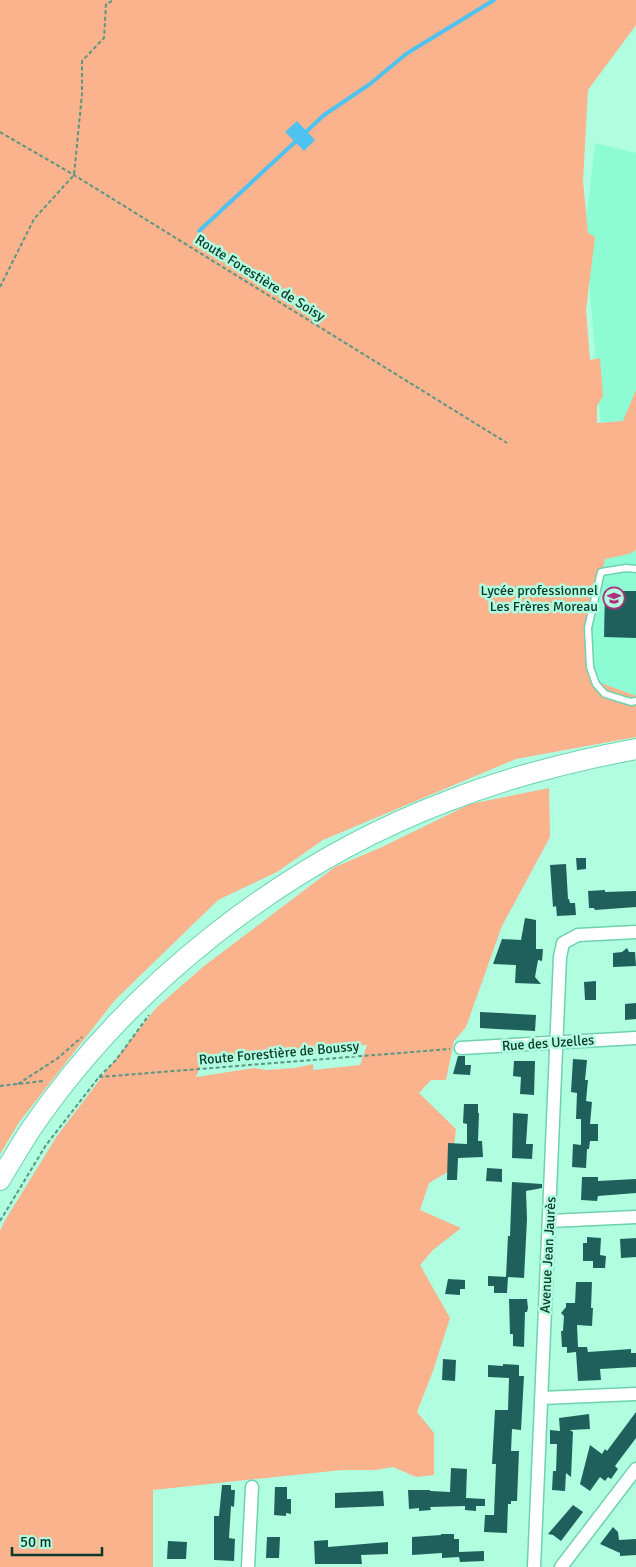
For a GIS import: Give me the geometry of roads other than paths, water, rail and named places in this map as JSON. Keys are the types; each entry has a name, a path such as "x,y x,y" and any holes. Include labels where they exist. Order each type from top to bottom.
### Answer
{"main road":[{"path":"0,1180 31,1129 105,1036 182,961 273,892 350,846 447,801 506,780 569,763 636,749"}],"street":[{"name":"Avenue Jean Jaurès","path":"534,1567 560,957 563,943 578,935 636,932"},
{"name":"Rue des Uzelles","path":"461,1048 636,1038"},
{"path":"550,1221 636,1217"},
{"path":"542,1398 636,1394"},
{"path":"562,1567 636,1469"},
{"path":"248,1567 252,1487"}],"lane":[{"path":"636,569 626,568 601,572 588,628 588,641 590,667 596,684 605,694 631,702 636,701"}],"water":[{"path":"297,121 315,140 304,151 285,132"}],"waterway":[{"path":"307,131 324,115 370,84 406,54 494,0"},
{"path":"199,231 295,142"}],"place":[{"name":"Lycée professionnel Les Frères Moreau","path":"614,598"}]}
